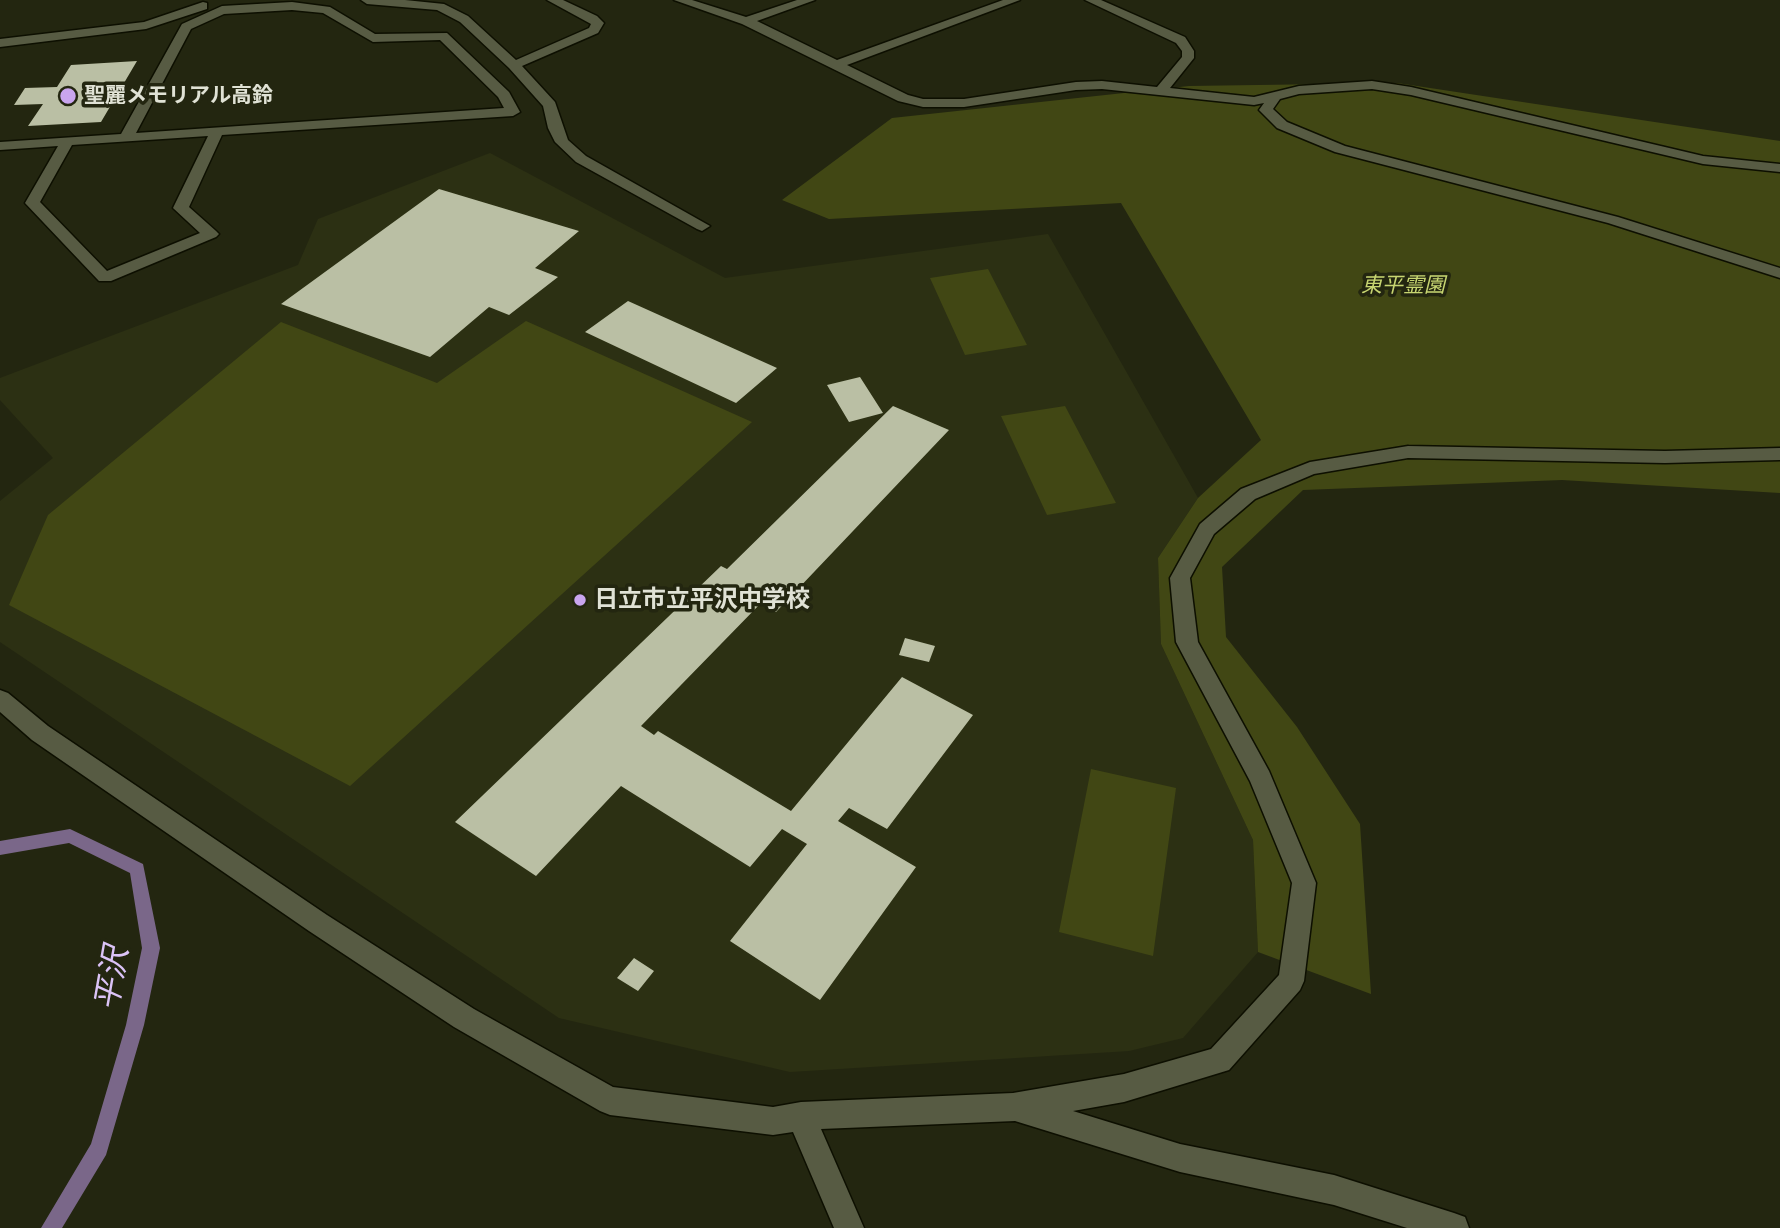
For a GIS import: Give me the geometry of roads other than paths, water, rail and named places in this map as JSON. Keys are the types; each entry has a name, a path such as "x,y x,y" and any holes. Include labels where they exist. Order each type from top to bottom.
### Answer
{"street":[{"path":"0,43 146,25 225,0"},
{"path":"367,0 419,4 454,13 514,65 550,106 555,128 562,142 581,159 702,226"},
{"path":"514,65 594,30 598,23 593,19 553,0"},
{"path":"680,0 746,21 903,99 923,103 964,103 1076,86 1119,86 1254,101 1273,99 1299,90 1372,85 1411,91 1703,160 1780,168"},
{"path":"746,21 808,0"},
{"path":"835,65 1014,0"},
{"path":"1091,0 1181,40 1188,51 1188,58 1161,90"},
{"path":"0,146 68,141 126,138 513,113 504,94 443,36 373,38 326,10 292,6 222,10 186,27 126,138"},
{"path":"1273,99 1266,110 1282,125 1340,149 1613,220 1780,273"},
{"path":"68,141 32,202 106,278 211,234 181,208 217,132"},
{"path":"0,699 40,733 318,923 464,1018 610,1101 774,1121 801,1115 1013,1107 1124,1088 1219,1060 1290,981 1304,883 1261,778 1187,642 1180,578 1207,529 1248,494 1310,468 1408,452 1665,457 1780,454"},
{"path":"1013,1107 1180,1157 1334,1190 1454,1228"},
{"path":"801,1115 849,1228"}],"waterway":[{"name":"平沢","path":"0,848 70,836 137,869 151,948 135,1025 99,1148 51,1228"}],"place":[{"name":"聖麗メモリアル高鈴","path":"68,96"},
{"name":"日立市立平沢中学校","path":"580,600"}],"park label":[{"name":"東平霊園","path":"1403,286"}]}
